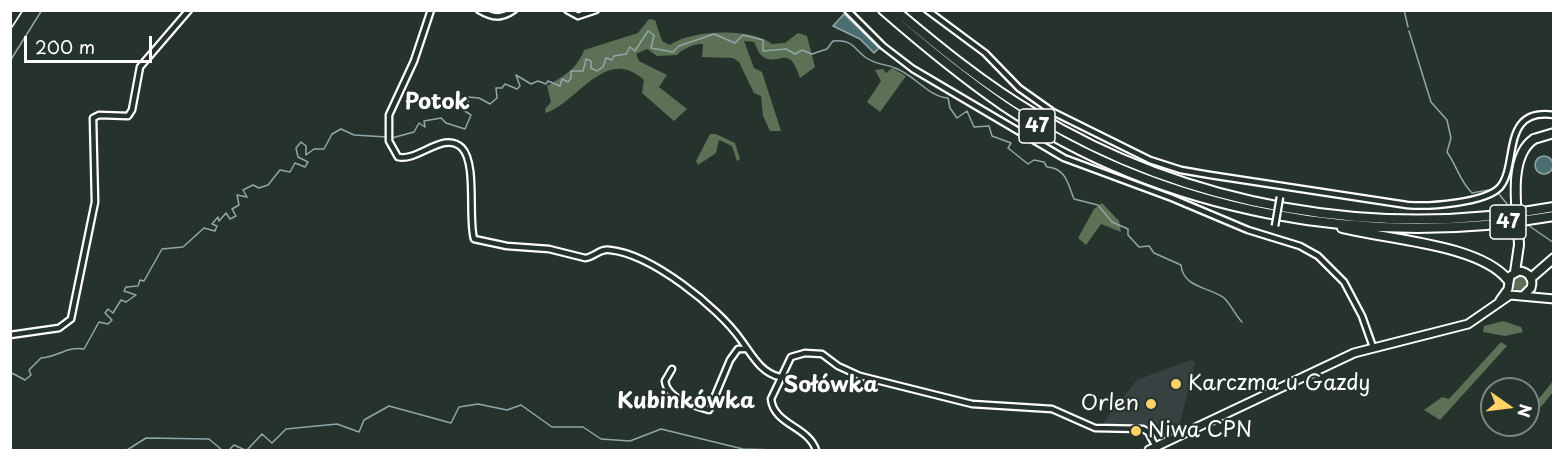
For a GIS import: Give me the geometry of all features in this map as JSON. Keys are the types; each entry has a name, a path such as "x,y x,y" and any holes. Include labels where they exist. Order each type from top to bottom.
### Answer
{"main road":[{"name":"47","path":"883,10 958,72 1005,107 1091,154 1149,179 1214,201 1320,222 1401,228 1462,227 1554,216"},
{"name":"47","path":"895,10 975,74 1033,113 1095,146 1154,171 1242,198 1299,210 1377,219 1444,219 1500,215 1554,207"},
{"path":"1497,304 1508,284 1519,272 1516,168 1521,152 1534,139 1554,133"},
{"path":"1320,222 1449,249 1475,259 1508,284 1514,295"},
{"path":"1524,295 1531,288 1531,278 1554,258"},
{"path":"1519,272 1531,278"},
{"path":"1531,288 1552,299"},
{"path":"1152,449 1337,360 1373,347 1459,327 1514,295 1552,299"}],"street":[{"path":"10,335 59,327 71,319 95,202 93,118 99,115 128,116 134,104 140,67 189,10"},
{"path":"431,10 414,60 388,115 389,138 398,157 406,159 448,141 464,150 469,169 473,236 477,241 549,249 585,258 603,249 613,250 644,260 662,269 724,320 767,371 780,377"},
{"path":"479,10 491,17 503,17 514,10"},
{"path":"567,10 578,16 596,10"},
{"path":"847,10 883,46 913,69 1064,159 1308,250 1337,272 1362,316 1373,347"},
{"path":"927,10 985,53 1019,88 1062,117 1167,166 1281,186 1418,206 1490,195 1505,179 1511,141 1518,130 1537,116 1554,115"},
{"path":"1274,238 1281,186"},
{"path":"672,369 665,381 669,390 676,397 709,410 730,360 738,350 747,349"},
{"path":"816,450 806,436 774,413 771,399 791,357 815,352 860,376 972,404 1052,409 1095,428 1143,429 1148,432 1152,449"}],"shaded area":[{"name":"Orlen","path":"1190,360 1195,362 1180,423 1141,433 1101,431 1105,420 1137,380"}],"green space":[{"path":"649,19 655,20 662,41 670,45 692,36 721,32 750,35 772,44 785,43 798,33 807,36 815,67 800,78 791,60 787,58 767,59 760,54 754,42 744,41 754,68 762,72 781,131 770,131 763,116 761,96 754,93 739,62 733,58 702,57 703,44 696,44 677,55 657,56 647,49 636,54 639,61 667,75 659,87 687,109 674,121 642,93 644,80 630,71 617,69 605,72 593,79 558,107 546,113 545,109 551,102 547,86 574,67 584,50 638,33"},
{"path":"892,68 906,76 880,112 867,102 881,81 875,70 883,69 886,73"},
{"path":"710,134 716,134 735,143 740,159 737,161 732,146 719,140 716,153 698,165 696,161"},
{"path":"1102,203 1119,221 1121,232 1101,224 1086,245 1078,238 1094,209"},
{"path":"1517,275 1523,275 1528,283 1526,289 1517,291 1512,286 1512,280"},
{"path":"1503,321 1521,327 1523,332 1505,336 1483,332 1484,326"},
{"path":"1501,342 1507,346 1440,420 1424,410 1442,397 1449,399"},
{"path":"1553,381 1553,392 1541,407 1540,397"}],"water":[{"path":"844,14 879,48 874,53 860,39 833,26"},
{"path":"1544,156 1550,159 1553,165 1550,171 1544,174 1538,171 1535,165 1538,159"}],"waterway":[{"path":"10,61 42,10"},
{"path":"1404,10 1408,27"},
{"path":"392,138 414,132 419,123 425,127 424,121 441,118 446,123 465,129 471,115 463,110 469,104 467,97 479,98 490,104 497,98 496,88 502,88 505,84 517,89 520,86 516,75 531,84 538,81 546,84 548,81 560,86 562,79 568,82 571,78 571,71 583,71 586,59 591,61 591,68 597,71 603,67 606,58 612,60 614,56 626,54 630,47 635,51 648,31 654,35 651,48 673,52 679,46 714,34 735,43 743,35 763,40 763,51 786,49 795,54 802,50 812,54 827,49 833,41 844,41 851,44 869,60 902,71 934,93 948,98 950,108 957,118 967,111 974,127 989,126 992,136 1011,143 1008,148 1028,164 1034,160 1044,162 1047,167 1058,170 1068,183 1074,199 1098,205 1112,222 1128,229 1128,235 1139,247 1149,246 1154,253 1181,265 1183,273 1192,283 1224,298 1242,322"},
{"path":"1409,31 1431,102 1447,120 1451,138 1447,152 1472,193 1494,189"},
{"path":"10,372 25,380 31,375 29,370 41,358 72,349 84,349 99,322 108,324 112,320 105,313 108,309 113,313 121,300 126,302 136,295 124,291 126,287 138,286 140,280 144,281 162,249 183,247 204,228 215,231 217,226 212,224 218,217 219,221 226,213 230,219 236,216 232,209 239,205 237,195 247,197 243,190 253,185 259,188 268,185 280,170 290,172 295,163 305,167 308,162 298,157 296,148 301,142 306,146 306,155 314,149 324,149 332,134 341,129 354,135 387,137"},
{"path":"1499,194 1511,209"},
{"path":"1525,223 1554,243"},
{"path":"247,450 262,434 272,443 286,429 337,424 359,432 364,420 389,406 451,423 459,407 478,404 507,410 521,405 552,427 583,427 601,439 630,441 661,429 743,449 776,450"},
{"path":"120,450 127,450 146,438 209,439 222,450"},
{"path":"229,450 234,445 245,450"}],"railway":[{"path":"10,30 23,10"}],"place":[{"name":"Karczma u Gazdy","path":"1176,384"},
{"name":"Orlen","path":"1151,404"},
{"name":"Niwa CPN","path":"1136,431"}],"district":[{"name":"Potok","path":"437,103"},
{"name":"Sołówka","path":"831,386"},
{"name":"Kubinkówka","path":"686,402"}]}
